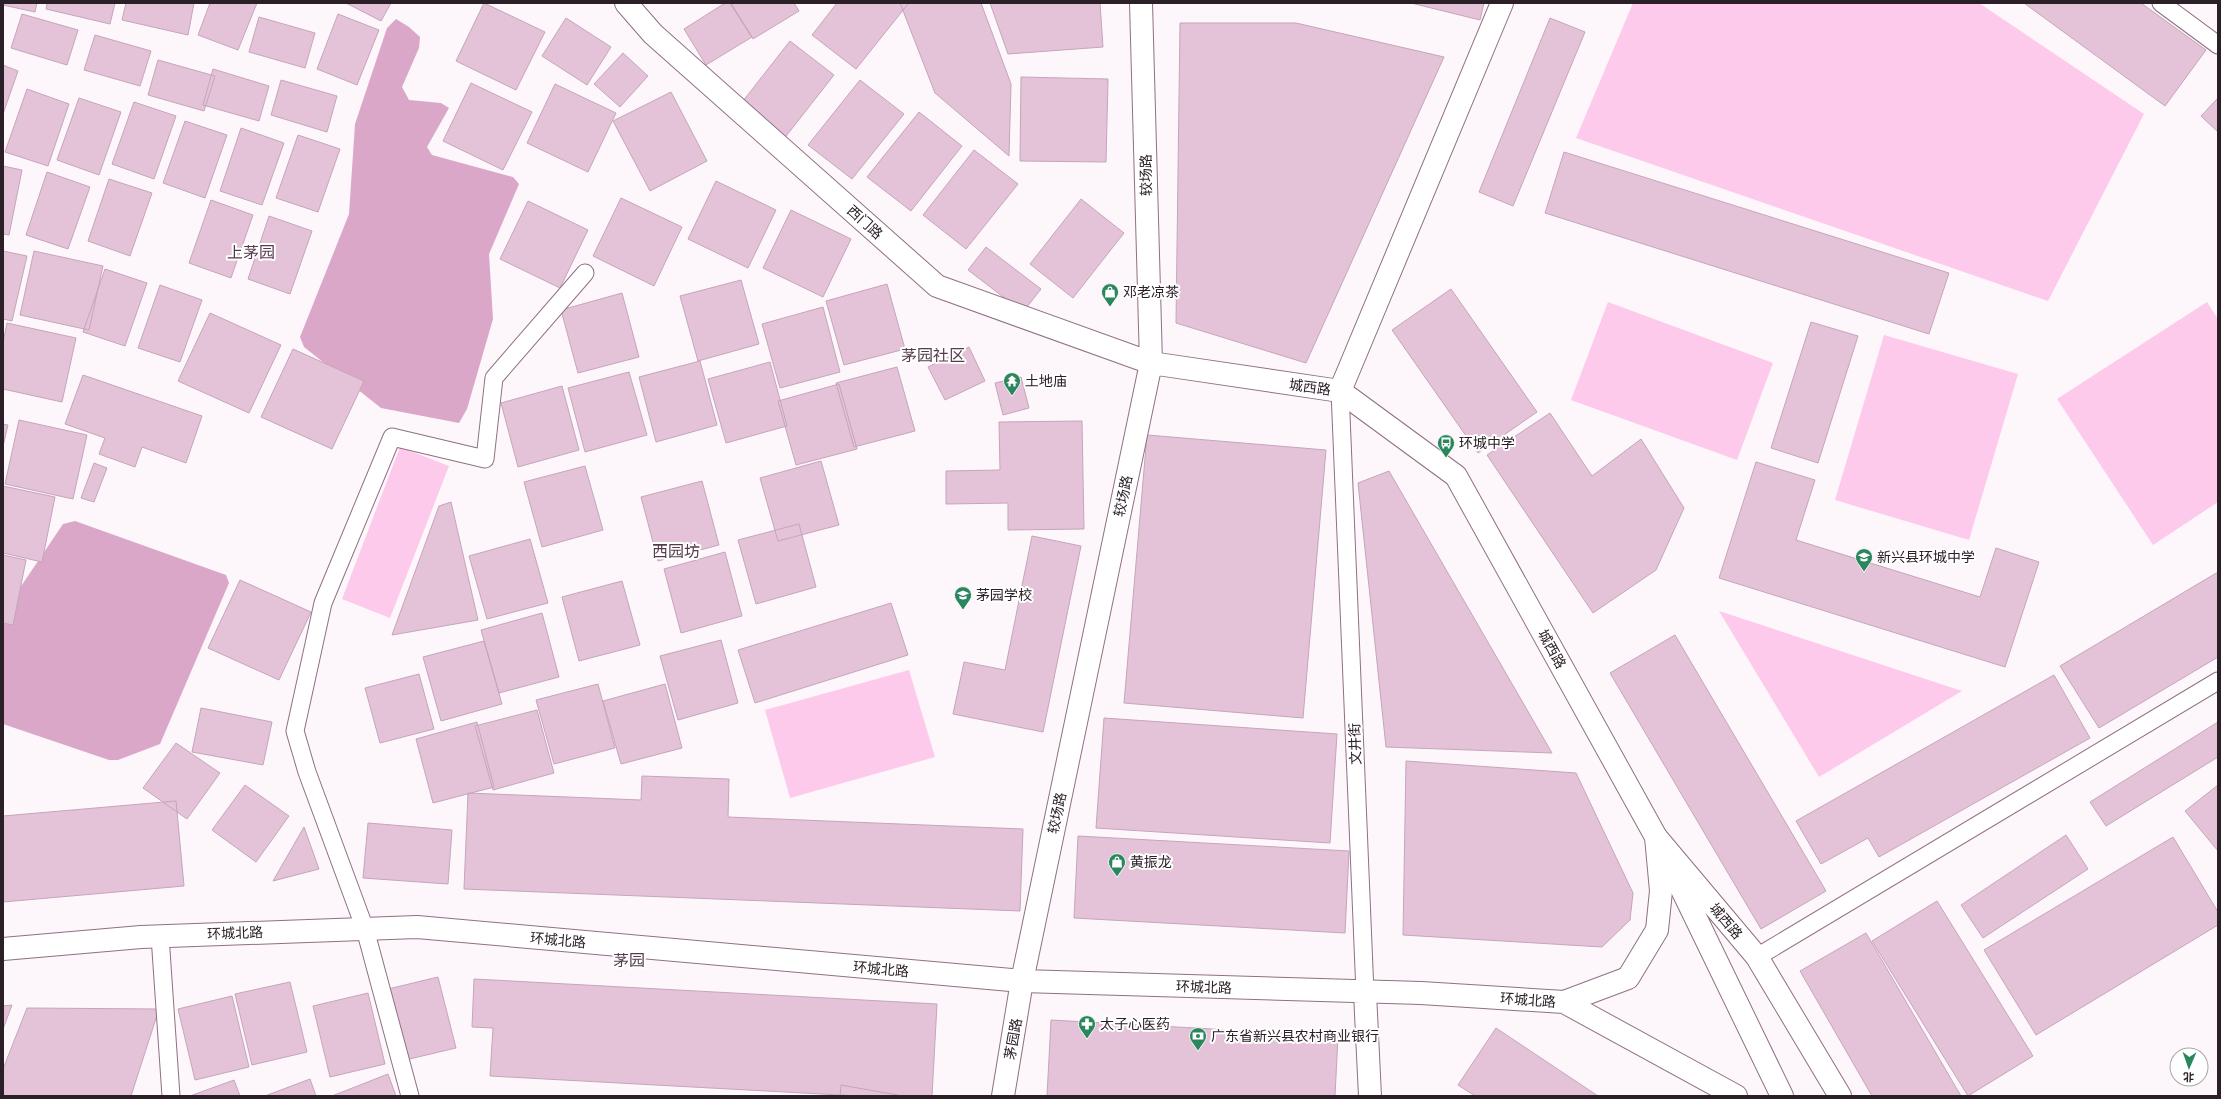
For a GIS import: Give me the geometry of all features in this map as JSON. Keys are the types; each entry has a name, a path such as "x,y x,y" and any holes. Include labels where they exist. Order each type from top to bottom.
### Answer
{"street":[{"name":"西门路","path":"626,3 653,34 937,286 1151,364"},
{"name":"较场路","path":"1022,981 1151,364 1141,3"},
{"path":"1340,392 1502,3"},
{"name":"城西路","path":"1151,364 1340,392 1456,476 1656,837 1757,957 1840,1096"},
{"path":"1564,1002 1628,978 1656,930 1661,891 1656,837"},
{"path":"1656,837 1782,1096"},
{"name":"环城北路","path":"3,949 160,936 417,927 1022,981 1365,993 1421,993 1564,1002 1736,1096"},
{"name":"茅园路","path":"1003,1096 1022,981"},
{"name":"文井街","path":"1365,993 1370,1096"}],"lane":[{"path":"2161,3 2218,45"},
{"path":"410,1096 365,929 307,772 295,731 323,603 392,437 485,459 494,378 585,273"},
{"name":"文井街","path":"1340,392 1365,993"},
{"path":"1757,957 2218,681"},
{"path":"160,936 171,1096"}],"shaded area":[{"path":"1633,3 1979,3 2144,114 2048,301 1576,138"},
{"path":"396,19 409,27 420,37 419,48 402,87 409,100 441,103 449,108 427,147 432,155 513,177 519,184 489,254 493,319 467,409 459,423 381,408 304,347 300,337 349,214 355,124 387,28"},
{"path":"1608,302 1773,363 1737,460 1571,400"},
{"path":"2207,302 2218,319 2218,502 2153,545 2057,399"},
{"path":"1884,335 2018,374 1969,540 1835,500"},
{"path":"400,447 449,466 390,618 342,599"},
{"path":"75,521 226,575 229,583 160,744 118,760 109,760 3,724 3,613 63,524"},
{"path":"1719,611 1962,691 1819,777"},
{"path":"909,670 935,757 790,798 765,710"}],"building":[{"path":"3,3 37,3 35,12 3,5"},
{"path":"47,3 115,3 110,24 46,9"},
{"path":"126,3 194,3 188,35 122,20"},
{"path":"210,3 257,3 238,50 198,35"},
{"path":"346,3 391,3 381,21"},
{"path":"484,3 545,32 516,90 456,61"},
{"path":"725,3 731,3 752,37 706,65 684,29"},
{"path":"730,3 794,3 799,11 753,39"},
{"path":"837,3 908,4 856,69 812,35"},
{"path":"900,3 981,3 1011,84 1009,156 935,93"},
{"path":"990,3 1100,3 1103,47 1008,54"},
{"path":"1411,3 1484,3 1480,20"},
{"path":"2024,3 2141,3 2206,50 2165,106"},
{"path":"22,14 78,30 67,65 11,48"},
{"path":"338,14 379,30 357,85 317,69"},
{"path":"259,17 315,33 305,68 249,52"},
{"path":"566,18 611,47 587,85 542,56"},
{"path":"1550,18 1585,32 1513,206 1479,192"},
{"path":"1180,23 1296,23 1444,57 1306,363 1176,323"},
{"path":"95,35 151,51 140,86 84,70"},
{"path":"790,41 834,75 783,140 739,106"},
{"path":"623,53 648,76 620,107 594,84"},
{"path":"158,60 215,76 204,111 148,95"},
{"path":"3,65 18,71 3,114"},
{"path":"213,69 269,86 259,121 203,105"},
{"path":"1021,77 1108,79 1106,162 1020,161"},
{"path":"281,80 337,96 327,132 271,115"},
{"path":"860,80 904,114 852,179 808,145"},
{"path":"471,83 532,112 503,170 443,141"},
{"path":"555,84 616,113 588,172 527,143"},
{"path":"27,89 69,104 48,166 5,152"},
{"path":"671,92 707,161 650,191 613,121"},
{"path":"79,98 121,112 99,175 57,160"},
{"path":"2218,98 2218,132 2201,116"},
{"path":"134,102 176,116 154,179 112,164"},
{"path":"919,112 962,146 911,211 867,177"},
{"path":"185,121 227,135 205,198 163,183"},
{"path":"241,128 284,143 262,205 220,191"},
{"path":"298,135 340,149 318,212 276,198"},
{"path":"974,150 1018,184 966,249 923,215"},
{"path":"1564,152 1949,273 1929,334 1545,213"},
{"path":"3,166 22,170 9,235 3,234"},
{"path":"47,172 90,187 68,249 26,235"},
{"path":"109,179 152,193 130,256 88,241"},
{"path":"716,181 776,210 748,268 688,239"},
{"path":"621,198 682,227 654,286 593,256"},
{"path":"1081,199 1124,233 1073,298 1030,264"},
{"path":"211,200 253,215 231,278 189,263"},
{"path":"528,201 588,230 560,288 500,259"},
{"path":"791,210 851,239 823,297 763,268"},
{"path":"269,216 312,231 290,294 248,279"},
{"path":"986,247 1041,289 1023,312 968,270"},
{"path":"3,251 27,256 12,321 3,319"},
{"path":"34,251 103,266 89,330 20,315"},
{"path":"105,269 147,283 125,346 83,332"},
{"path":"741,280 759,344 698,361 680,296"},
{"path":"887,284 905,349 844,365 826,301"},
{"path":"160,285 202,300 180,362 138,348"},
{"path":"1451,289 1537,412 1478,453 1392,330"},
{"path":"622,293 639,357 578,373 561,310"},
{"path":"823,307 840,372 780,388 762,324"},
{"path":"210,313 281,345 249,413 178,381"},
{"path":"1811,322 1858,336 1818,463 1771,448"},
{"path":"7,323 76,338 62,402 3,389 3,343"},
{"path":"969,347 985,381 945,400 928,367"},
{"path":"293,349 364,381 332,449 261,417"},
{"path":"700,361 717,425 656,442 639,377"},
{"path":"770,362 787,426 726,443 708,379"},
{"path":"897,367 915,431 854,447 836,383"},
{"path":"629,372 647,435 585,452 568,388"},
{"path":"83,375 202,416 186,463 142,447 135,467 99,454 105,438 65,424"},
{"name":"土地庙","path":"1021,377 1029,408 1003,415 995,383"},
{"path":"839,384 857,449 796,465 778,401"},
{"path":"562,386 579,450 518,467 501,403"},
{"path":"1550,413 1592,476 1641,439 1684,508 1656,570 1593,613 1487,455"},
{"path":"19,420 87,435 73,499 5,484"},
{"path":"1082,421 1084,529 1008,530 1008,503 946,504 946,471 1000,470 999,422"},
{"path":"3,424 8,425 3,446"},
{"path":"1147,435 1326,450 1303,718 1124,703"},
{"path":"821,461 839,525 778,541 760,478"},
{"path":"1756,462 1815,480 1796,540 1980,597 1996,548 2039,562 2005,667 1719,578"},
{"path":"94,463 107,468 94,502 81,498"},
{"path":"585,466 603,530 542,547 524,482"},
{"path":"1389,471 1552,753 1386,747 1358,483"},
{"path":"702,481 719,545 658,561 641,497"},
{"path":"3,486 55,497 42,562 3,553"},
{"path":"451,502 478,620 392,635 439,506"},
{"path":"799,524 816,587 756,604 738,540"},
{"path":"1032,536 1081,546 1043,732 953,714 964,662 1005,670"},
{"path":"530,539 548,603 487,619 469,556"},
{"path":"725,552 742,616 681,633 664,569"},
{"path":"3,555 26,560 13,625 3,623"},
{"path":"2218,572 2218,657 2099,728 2060,666"},
{"path":"240,580 311,612 279,680 208,648"},
{"path":"622,581 640,645 579,661 562,597"},
{"path":"891,603 908,655 755,703 738,650"},
{"path":"542,613 559,677 499,693 481,630"},
{"path":"1675,635 1826,891 1761,929 1610,673"},
{"path":"721,640 738,703 678,720 660,656"},
{"path":"484,641 502,704 441,721 423,657"},
{"path":"419,674 434,729 380,743 365,688"},
{"path":"2054,675 2090,738 1879,857 1868,838 1821,864 1796,821"},
{"path":"598,684 615,748 554,764 536,700"},
{"path":"665,684 682,748 621,764 603,701"},
{"path":"201,708 272,722 263,765 192,752"},
{"path":"537,710 554,773 493,790 475,726"},
{"path":"1104,718 1337,734 1330,843 1096,828"},
{"path":"477,722 494,787 433,803 416,739"},
{"path":"2218,722 2218,757 2106,826 2090,802"},
{"path":"176,743 220,773 187,819 143,788"},
{"path":"1406,761 1576,773 1633,893 1630,920 1602,947 1403,935"},
{"path":"642,776 729,779 728,817 1023,829 1020,911 464,889 468,793 641,800"},
{"path":"245,785 289,816 256,862 212,830"},
{"path":"2218,785 2218,851 2185,811"},
{"path":"176,801 184,886 3,902 3,816"},
{"path":"368,823 452,830 448,884 363,878"},
{"path":"304,827 319,869 273,881"},
{"path":"2066,835 2088,869 1983,938 1961,905"},
{"path":"1078,836 1349,851 1345,933 1074,918"},
{"path":"2173,837 2218,912 2218,925 2036,1035 1984,950"},
{"path":"1937,901 2033,1056 1968,1096 1872,941"},
{"path":"1866,933 1961,1096 1872,1096 1800,971"},
{"path":"438,977 456,1048 401,1061 384,990"},
{"path":"474,979 937,1004 932,1096 858,1096 490,1076 493,1028 472,1027"},
{"path":"290,982 307,1052 252,1065 235,994"},
{"path":"368,993 385,1064 330,1077 313,1006"},
{"path":"232,996 249,1067 195,1080 178,1009"},
{"path":"12,1005 3,1029 3,1006"},
{"path":"27,1008 159,1009 131,1096 3,1096 3,1069"},
{"path":"1051,1020 1338,1036 1335,1096 1047,1096"},
{"path":"1496,1028 1598,1096 1475,1096 1458,1085"},
{"path":"388,1074 396,1096 332,1096"},
{"path":"310,1079 316,1096 265,1096"},
{"path":"234,1080 240,1096 190,1096"},
{"path":"841,1085 903,1096 840,1096"}],"place":[{"name":"邓老凉茶","path":"1110,307"},
{"name":"土地庙","path":"1012,396"},
{"name":"环城中学","path":"1446,458"},
{"name":"新兴县环城中学","path":"1864,572"},
{"name":"茅园学校","path":"963,610"},
{"name":"黄振龙","path":"1117,877"},
{"name":"太子心医药","path":"1087,1039"},
{"name":"广东省新兴县农村商业银行","path":"1198,1051"}],"district":[{"name":"上茅园","path":"251,252"},
{"name":"茅园社区","path":"933,355"},
{"name":"西园坊","path":"676,551"},
{"name":"茅园","path":"629,960"}]}
